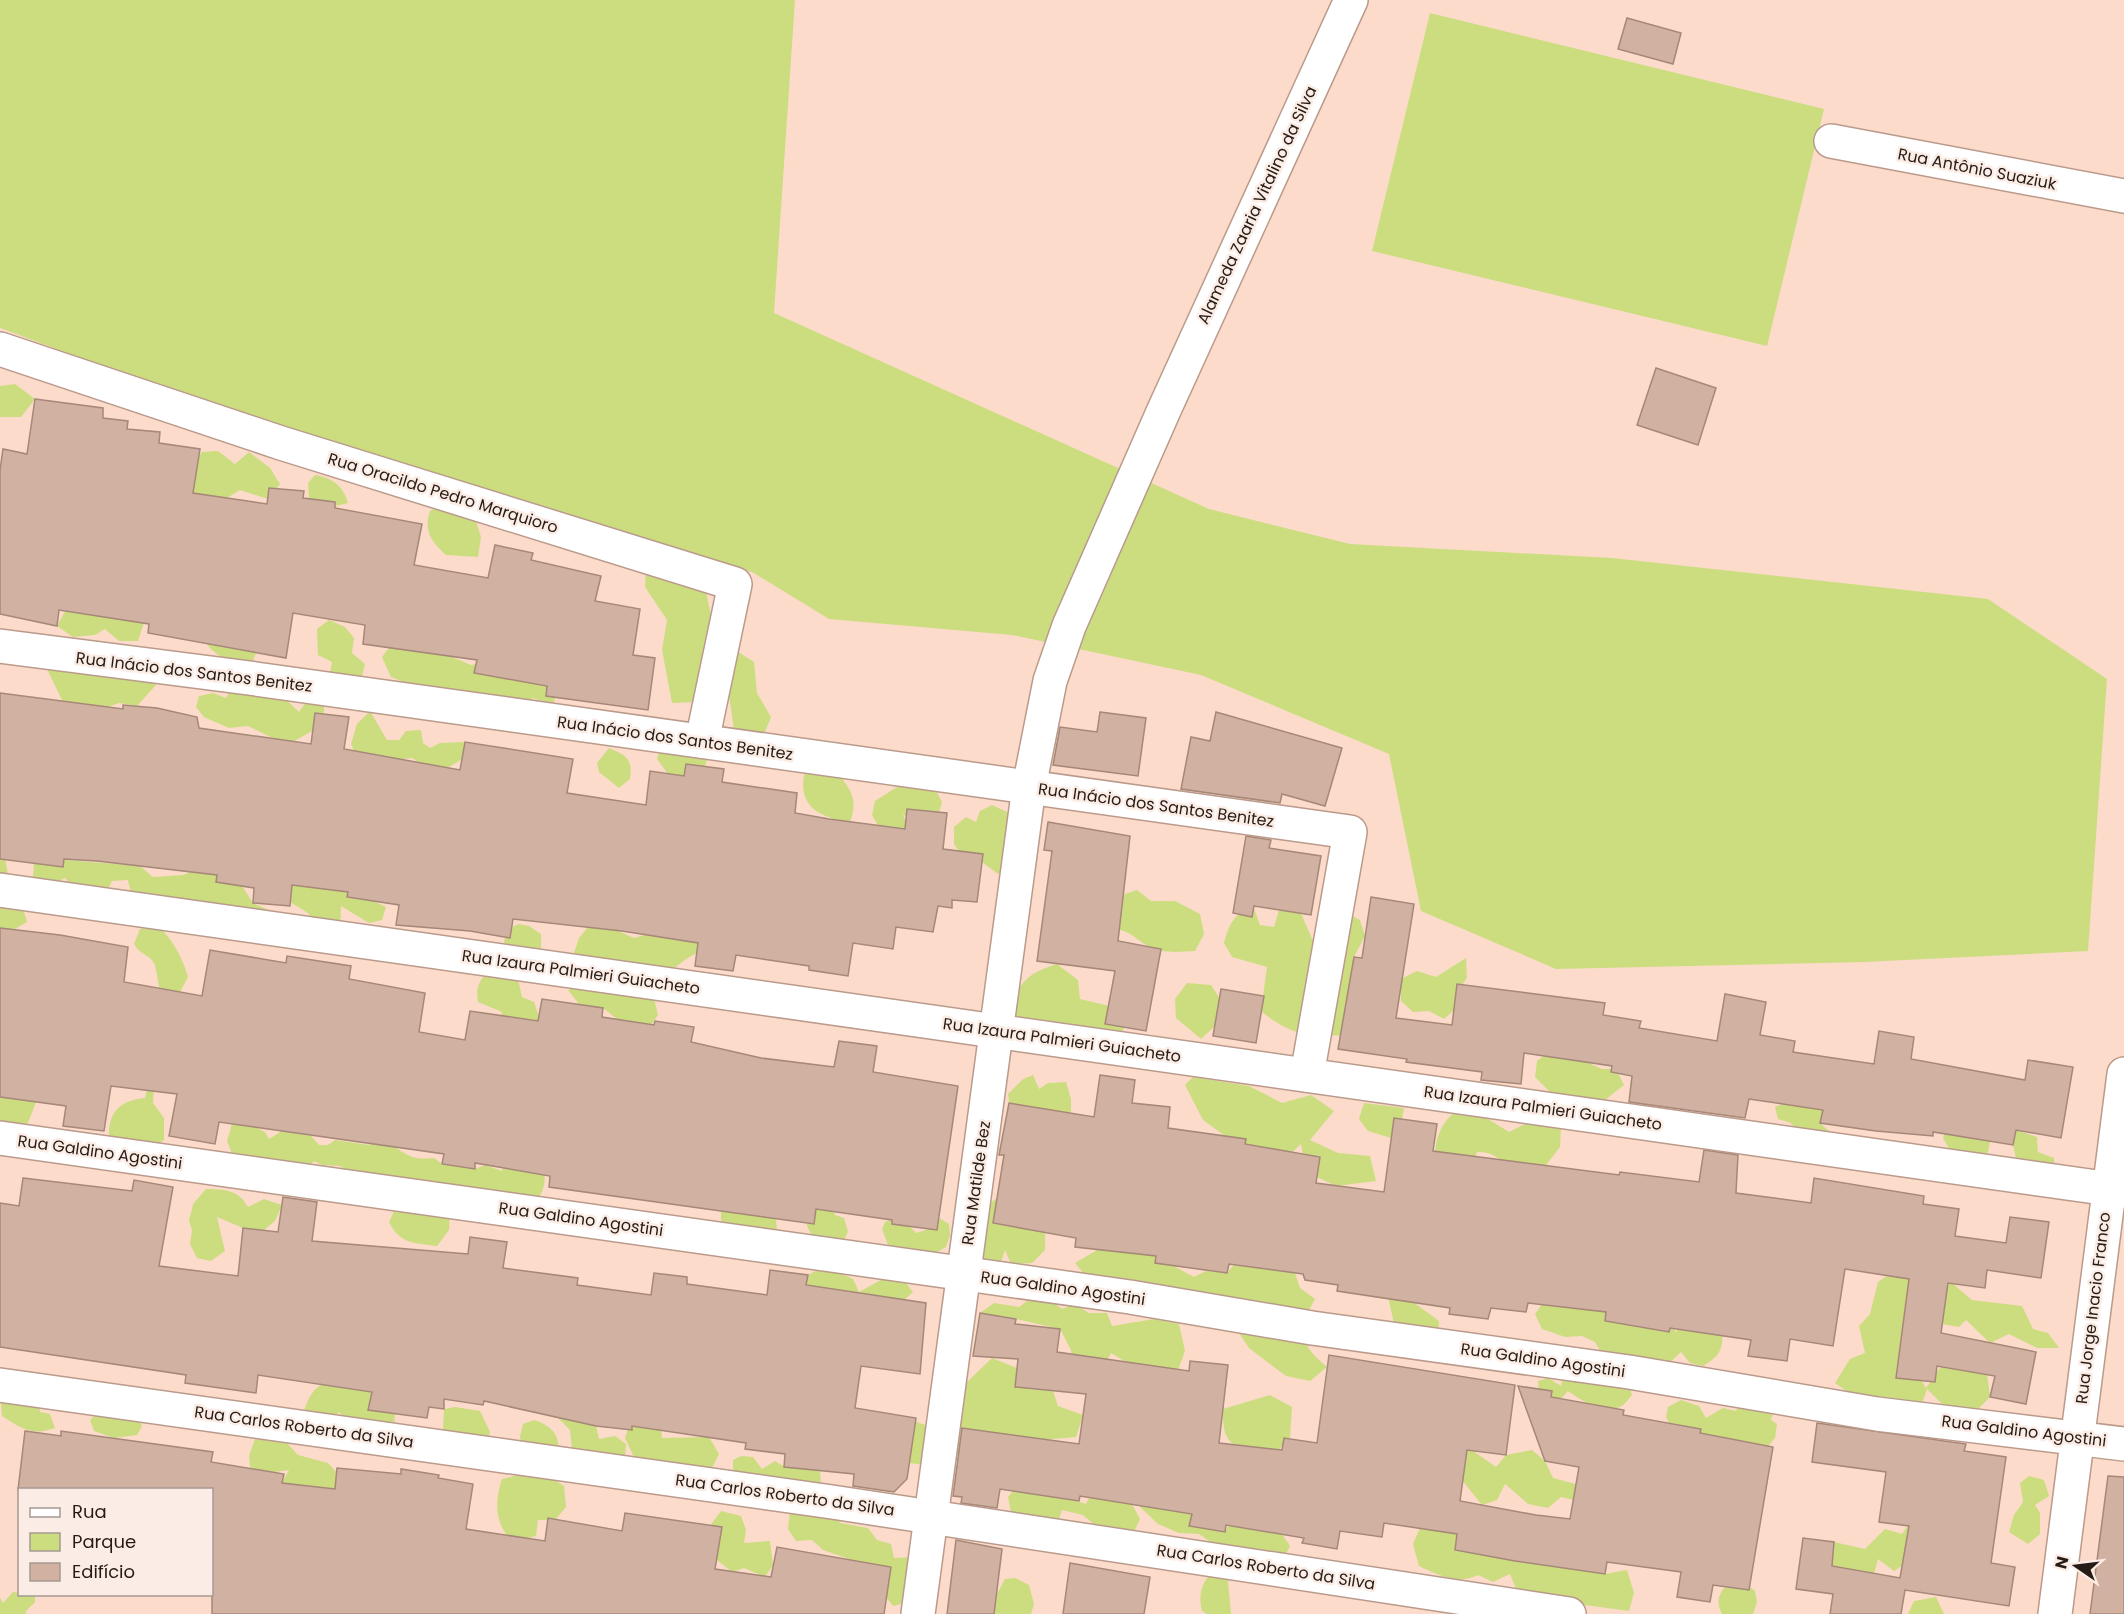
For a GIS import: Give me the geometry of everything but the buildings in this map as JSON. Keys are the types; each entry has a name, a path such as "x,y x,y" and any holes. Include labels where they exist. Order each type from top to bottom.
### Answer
{"street":[{"name":"Alameda Zaaria Vitalino da Silva","path":"1029,787 1050,681 1069,626 1164,410 1351,0"},
{"name":"Rua Antônio Suaziuk","path":"1831,141 2124,196"},
{"name":"Rua Oracildo Pedro Marquioro","path":"0,349 281,443 735,584 702,741"},
{"name":"Rua Inácio dos Santos Benitez","path":"0,646 1350,832 1306,1075"},
{"name":"Rua Matilde Bez","path":"918,1614 1029,787"},
{"name":"Rua Izaura Palmieri Guiacheto","path":"0,890 2116,1190"},
{"name":"Rua Jorge Inacio Franco","path":"2055,1614 2076,1437 2116,1190 2124,1074"},
{"name":"Rua Galdino Agostini","path":"0,1138 1130,1297 1312,1328 1629,1372 1877,1414 2124,1444"},
{"name":"Rua Carlos Roberto da Silva","path":"0,1385 931,1516 1569,1614"}],"green space":[{"path":"0,0 795,0 774,313 1209,509 1350,544 1612,558 1988,599 2107,679 2088,951 1864,962 1556,969 1421,911 1389,754 1201,675 1012,635 829,619 752,572 284,433 0,328"},
{"path":"1430,13 1824,109 1767,346 1372,251"},
{"path":"15,384 35,399 21,417 0,417 0,386"},
{"path":"218,451 235,464 249,452 270,468 280,484 268,499 240,490 227,498 184,495 190,467 202,452"},
{"path":"315,475 327,478 336,484 348,503 327,506 309,499 308,483"},
{"path":"443,504 476,521 481,537 478,557 446,555 433,541 428,530 428,518 430,511"},
{"path":"646,568 705,586 712,621 721,641 754,662 757,693 771,717 763,737 734,729 729,696 711,692 698,702 672,703 662,650 667,620 645,587"},
{"path":"68,606 144,623 138,641 119,641 105,629 95,635 73,637 57,626"},
{"path":"329,620 345,627 354,638 352,653 365,664 361,680 330,673 332,662 318,655 317,629"},
{"path":"251,633 256,653 250,668 225,659 205,642"},
{"path":"407,638 471,665 500,659 559,687 553,704 532,698 527,711 414,686 391,677 382,657 389,648"},
{"path":"137,654 156,685 137,706 119,703 100,710 63,702 45,665"},
{"path":"234,683 276,690 299,712 308,699 324,704 324,720 316,729 287,745 248,726 229,728 204,717 196,707 199,696 213,693 226,698"},
{"path":"370,711 387,740 399,740 406,731 421,730 423,743 430,748 440,743 465,742 461,760 447,768 423,765 412,758 394,760 356,755 351,744 357,724"},
{"path":"662,744 694,746 707,759 703,776 683,783 668,774 657,759"},
{"path":"609,748 620,753 629,762 630,779 619,788 599,772 597,763"},
{"path":"814,766 833,767 848,787 854,806 850,822 830,818 814,809 809,803 803,786 804,775"},
{"path":"920,783 935,789 942,802 938,817 910,820 903,814 906,823 904,835 880,829 872,815 875,801 897,787"},
{"path":"992,805 1009,813 1010,866 998,874 975,857 962,856 954,844 954,827 966,817 976,822 980,811"},
{"path":"0,842 10,883 23,908 27,922 13,930 0,928"},
{"path":"67,860 140,866 153,877 183,875 203,867 242,886 253,903 273,912 288,926 133,902 128,880 112,881 105,895 75,890 65,878 47,887 33,877 34,863 51,865"},
{"path":"303,879 363,896 386,907 382,920 369,923 341,906 340,934 317,926 308,913 290,902 291,884"},
{"path":"1137,890 1151,901 1175,901 1200,914 1204,934 1195,951 1157,950 1120,930 1112,946 1111,919 1125,894"},
{"path":"1253,906 1260,925 1274,927 1279,910 1298,906 1312,939 1320,943 1350,915 1360,920 1365,936 1354,957 1369,964 1356,1035 1306,1034 1284,1027 1261,1011 1267,967 1232,957 1224,943 1233,920 1241,912"},
{"path":"518,924 529,926 541,934 541,950 531,955 508,951 504,942 507,930"},
{"path":"605,925 634,938 669,928 700,933 697,953 651,986 658,1015 651,1025 617,1019 603,1008 579,1004 568,990 586,984 572,959 579,938 589,926"},
{"path":"157,926 172,942 186,970 188,977 180,992 161,995 154,963 134,944 140,929"},
{"path":"1466,958 1467,978 1456,993 1454,1010 1444,1019 1429,1011 1413,1012 1401,1001 1401,979 1417,971 1436,977"},
{"path":"1057,964 1078,980 1080,999 1118,1008 1124,1027 1119,1046 1017,1029 1009,1011 1017,992 1031,975"},
{"path":"493,968 511,970 519,983 522,997 534,1002 539,1017 537,1032 500,1022 502,1012 478,1002 477,991 480,983"},
{"path":"1187,983 1211,985 1220,999 1215,1026 1201,1039 1176,1018 1175,999"},
{"path":"1554,1048 1602,1069 1616,1069 1624,1085 1605,1100 1581,1099 1551,1093 1535,1077 1537,1061"},
{"path":"1033,1075 1039,1089 1048,1083 1066,1082 1071,1099 1071,1121 1027,1117 1009,1103 1008,1094 1023,1079"},
{"path":"1193,1077 1249,1086 1282,1103 1311,1095 1334,1111 1310,1140 1338,1153 1370,1156 1376,1181 1336,1186 1306,1172 1301,1144 1284,1160 1258,1160 1203,1120 1185,1085"},
{"path":"148,1084 154,1087 153,1103 164,1118 164,1140 142,1154 109,1138 109,1129 113,1114 117,1109 129,1101 145,1098"},
{"path":"0,1090 36,1102 26,1128 0,1136"},
{"path":"1364,1103 1404,1108 1400,1129 1391,1138 1368,1131 1359,1119"},
{"path":"1785,1103 1823,1110 1820,1123 1834,1136 1797,1132 1791,1123 1778,1119 1775,1107"},
{"path":"1464,1106 1478,1106 1488,1119 1509,1132 1525,1124 1561,1128 1560,1147 1543,1169 1512,1172 1497,1157 1477,1152 1471,1168 1435,1167 1437,1140 1440,1132 1449,1118"},
{"path":"234,1117 265,1132 269,1139 282,1131 311,1136 319,1145 328,1145 335,1140 369,1145 383,1141 412,1157 434,1158 442,1164 454,1158 475,1163 475,1169 485,1165 502,1171 505,1160 544,1164 544,1186 533,1205 509,1192 499,1205 360,1178 340,1166 322,1165 314,1161 300,1175 235,1161 227,1141"},
{"path":"1949,1122 1990,1141 1988,1152 1977,1165 1952,1154 1943,1138"},
{"path":"2016,1130 2037,1137 2038,1152 2054,1158 2055,1172 2017,1163 2013,1145"},
{"path":"206,1189 219,1189 236,1194 248,1207 264,1199 282,1205 275,1221 264,1230 243,1228 217,1217 225,1251 211,1261 197,1258 190,1244 192,1230 189,1221 193,1204"},
{"path":"736,1195 750,1215 775,1210 777,1230 732,1230 721,1220 721,1203"},
{"path":"996,1199 1010,1214 1033,1220 1045,1232 1045,1250 1032,1263 1011,1264 1005,1250 1001,1262 971,1258 978,1211"},
{"path":"829,1200 835,1215 844,1218 848,1232 841,1246 818,1239 809,1230 807,1224 806,1207"},
{"path":"395,1209 450,1210 449,1230 437,1246 408,1241 398,1235 389,1222"},
{"path":"900,1216 916,1233 929,1229 939,1218 949,1224 950,1235 946,1247 930,1256 890,1250 882,1229 885,1222"},
{"path":"1099,1249 1155,1256 1194,1277 1206,1271 1227,1273 1244,1253 1280,1262 1295,1273 1300,1288 1315,1299 1305,1320 1304,1336 1311,1351 1327,1367 1310,1381 1286,1376 1249,1348 1239,1333 1243,1309 1135,1297 1121,1278 1099,1292 1075,1263"},
{"path":"825,1266 853,1279 859,1292 886,1277 902,1278 913,1292 903,1301 844,1300 842,1290 820,1294 806,1285 808,1275"},
{"path":"1897,1269 1910,1281 1922,1286 1934,1287 1952,1283 1972,1300 2022,1306 2033,1329 2048,1333 2059,1348 2037,1348 2009,1334 1990,1343 1966,1320 1959,1327 1909,1318 1900,1344 1926,1388 1944,1362 1987,1374 1990,1397 1968,1419 1945,1407 1927,1389 1922,1404 1852,1395 1835,1383 1850,1359 1865,1353 1859,1326 1870,1314 1878,1282"},
{"path":"1039,1292 1062,1309 1075,1304 1089,1313 1107,1313 1112,1326 1154,1319 1179,1324 1185,1351 1178,1370 1126,1362 1111,1353 1100,1375 1075,1374 1071,1350 1060,1329 1016,1319 999,1323 980,1313 994,1303 1019,1307"},
{"path":"1551,1292 1671,1321 1676,1333 1682,1315 1721,1326 1722,1345 1718,1354 1703,1366 1690,1363 1681,1352 1663,1369 1606,1361 1595,1342 1582,1336 1565,1337 1542,1329 1535,1314"},
{"path":"1387,1293 1413,1302 1439,1321 1438,1338 1396,1332"},
{"path":"992,1358 1017,1368 1028,1389 1053,1391 1058,1406 1083,1415 1076,1437 983,1445 958,1455 953,1444 964,1385"},
{"path":"1572,1372 1628,1382 1632,1395 1622,1406 1609,1409 1587,1403 1568,1391 1559,1401 1539,1394 1538,1381 1548,1378 1561,1386 1562,1380"},
{"path":"363,1376 395,1413 394,1429 343,1422 340,1412 323,1423 303,1415 307,1402 318,1387 332,1381"},
{"path":"0,1389 39,1404 40,1412 50,1414 55,1428 40,1431 27,1430 2,1416"},
{"path":"1270,1395 1292,1407 1290,1439 1278,1450 1260,1456 1241,1449 1226,1436 1223,1409"},
{"path":"1742,1398 1774,1410 1771,1420 1777,1424 1775,1438 1766,1449 1673,1430 1666,1417 1668,1407 1681,1400 1699,1406 1706,1418 1723,1408 1736,1411"},
{"path":"106,1406 139,1419 142,1426 137,1435 114,1438 94,1431 90,1420"},
{"path":"455,1407 480,1411 490,1432 485,1448 448,1441 443,1428 444,1409"},
{"path":"634,1408 660,1416 662,1438 709,1437 719,1454 710,1472 639,1468 625,1438"},
{"path":"556,1416 596,1426 599,1439 615,1436 626,1444 625,1457 573,1461 570,1430"},
{"path":"534,1420 547,1426 555,1434 558,1445 557,1459 522,1452 520,1437 523,1424"},
{"path":"910,1420 929,1426 934,1437 923,1443 929,1452 925,1465 909,1463 906,1450 912,1442 906,1429"},
{"path":"255,1439 287,1443 298,1455 328,1463 340,1476 340,1491 304,1497 299,1485 282,1483 289,1470 274,1472 266,1478 251,1474 249,1456"},
{"path":"1458,1449 1473,1451 1496,1467 1506,1455 1532,1450 1545,1461 1553,1478 1583,1486 1578,1501 1561,1497 1548,1508 1528,1504 1505,1484 1497,1500 1482,1505 1453,1469"},
{"path":"741,1456 753,1457 762,1469 775,1461 791,1468 809,1465 820,1471 821,1484 733,1474 733,1460"},
{"path":"525,1473 548,1476 564,1486 566,1507 555,1520 538,1520 536,1536 512,1542 499,1520 498,1496 502,1479"},
{"path":"2029,1476 2044,1480 2049,1496 2035,1505 2040,1513 2040,1534 2028,1544 2009,1532 2014,1515 2023,1502 2020,1483"},
{"path":"1020,1483 1086,1504 1094,1488 1129,1499 1140,1519 1132,1536 1104,1533 1083,1515 1062,1510 1056,1528 1012,1517 1008,1497"},
{"path":"1144,1485 1205,1513 1225,1531 1232,1520 1282,1534 1290,1546 1284,1558 1224,1551 1199,1534 1179,1533 1158,1524 1140,1507"},
{"path":"1924,1503 1902,1566 1894,1571 1878,1559 1872,1581 1837,1584 1832,1563 1834,1542 1865,1549 1885,1529 1902,1534"},
{"path":"833,1507 840,1523 868,1528 877,1540 891,1544 894,1558 915,1557 909,1602 893,1606 858,1562 823,1550 812,1540 796,1541 788,1529 790,1510"},
{"path":"721,1511 741,1516 746,1530 744,1543 770,1541 773,1565 765,1577 744,1568 732,1572 717,1560 706,1531"},
{"path":"1432,1516 1564,1563 1569,1569 1587,1565 1605,1574 1627,1570 1634,1593 1629,1611 1519,1596 1510,1574 1493,1582 1478,1575 1456,1579 1419,1566 1413,1544 1420,1528"},
{"path":"1213,1571 1227,1571 1231,1614 1207,1614 1202,1611 1200,1600 1202,1590"},
{"path":"1015,1578 1029,1585 1034,1604 1031,1614 994,1614 997,1594 1005,1579"},
{"path":"1732,1580 1745,1583 1755,1591 1757,1602 1753,1614 1722,1614 1719,1604 1720,1595"},
{"path":"13,1592 18,1593 18,1596 35,1596 35,1602 25,1612 27,1614 0,1614 0,1598 3,1603"},
{"path":"1936,1597 1944,1614 1908,1614 1914,1601"}]}
